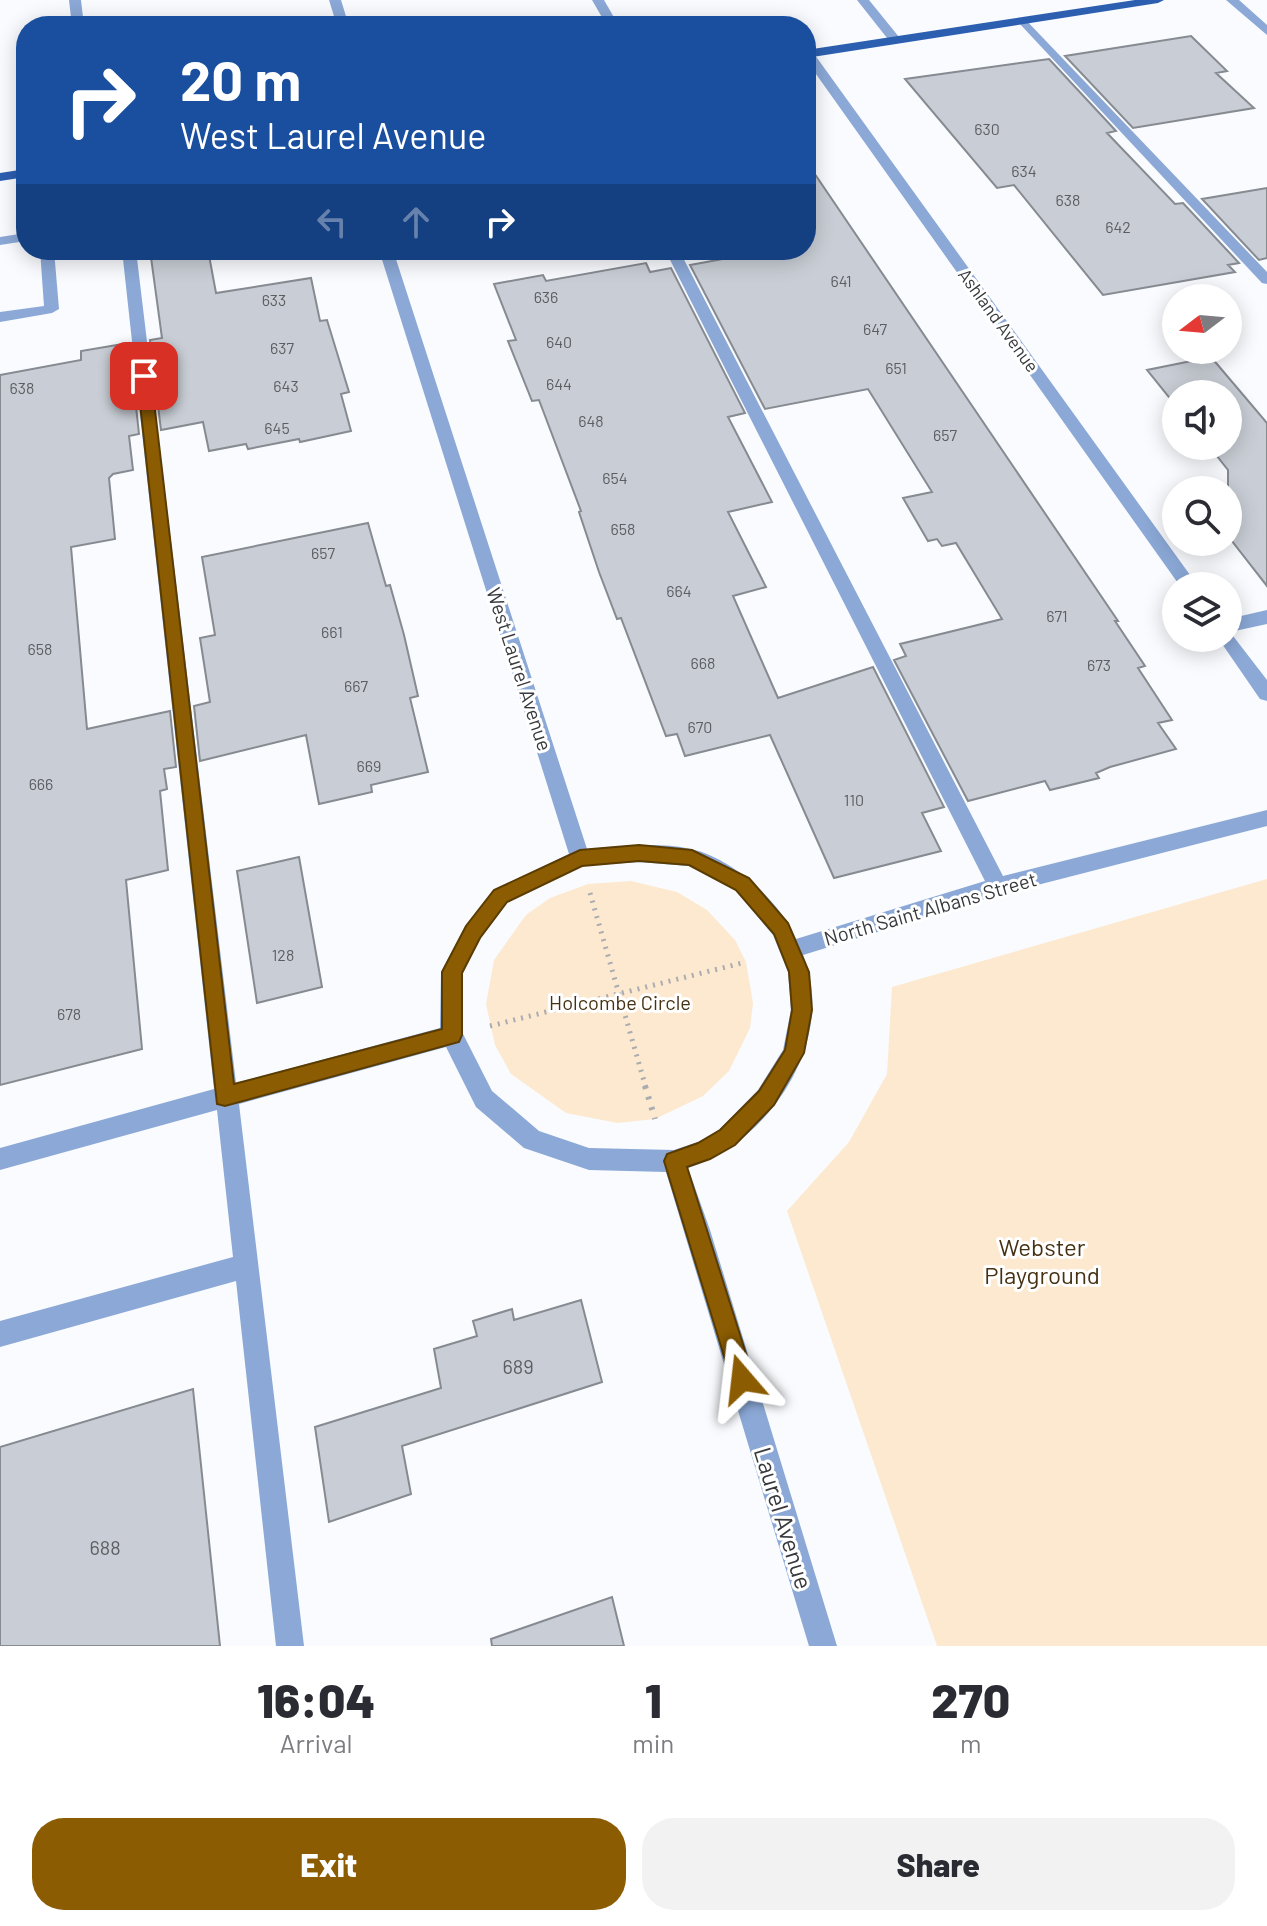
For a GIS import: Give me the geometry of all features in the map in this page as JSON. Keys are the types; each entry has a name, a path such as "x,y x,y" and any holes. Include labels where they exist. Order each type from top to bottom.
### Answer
{"main road":[{"path":"816,53 1158,0"}],"street":[{"path":"863,0 895,40"},
{"path":"1232,0 1267,31"},
{"path":"1023,21 1267,280"},
{"name":"Ashland Avenue","path":"816,67 1179,572"},
{"path":"0,317 52,309 48,260"},
{"path":"130,260 290,1646"},
{"name":"West Laurel Avenue","path":"389,260 580,858"},
{"path":"677,260 998,886"},
{"path":"1242,623 1267,617"},
{"path":"1237,652 1267,694"},
{"name":"North Saint Albans Street","path":"792,949 998,886 1267,818"},
{"path":"639,853 692,858 742,884 781,929 792,949 799,972 802,1010 794,1053 766,1098 727,1138 703,1152 674,1161 589,1159 532,1140 484,1099 452,1035 452,972 473,932 501,896 580,858 639,853"},
{"path":"0,1159 452,1035"},
{"name":"Laurel Avenue","path":"674,1161 698,1230 823,1646"},
{"path":"0,1334 245,1266"}],"path":[{"path":"588,884 655,1119"},
{"path":"490,1026 746,962"}],"green space":[{"name":"Webster Playground","path":"1267,879 1267,1646 937,1646 787,1211 849,1142 887,1074 892,987"},
{"name":"Holcombe Circle","path":"631,881 677,892 707,910 735,940 746,962 753,1003 750,1028 729,1071 703,1096 655,1119 618,1123 566,1113 511,1074 495,1045 486,1004 494,960 526,915 550,898 588,884"}],"building":[{"path":"1191,36 1227,71 1216,73 1254,108 1133,128 1065,56"},
{"path":"1049,59 1116,131 1107,133 1175,204 1183,203 1239,263 1228,265 1235,272 1103,295 1014,185 997,188 905,79"},
{"path":"816,176 1118,621 1115,621 1145,666 1138,668 1172,720 1158,723 1176,749 1110,767 1096,773 1099,778 1050,790 1045,781 968,801 894,660 906,656 900,644 1002,619 956,543 942,546 937,539 928,541 903,498 932,492 868,389 765,409 690,265 717,260 816,260"},
{"path":"1267,188 1267,258 1259,260 1202,199"},
{"path":"151,260 210,260 216,293 311,278 320,321 327,320 349,392 341,394 351,431 300,442 299,439 248,449 246,444 209,451 203,422 161,430 150,340 162,338"},
{"path":"646,263 650,272 671,268 745,413 728,417 772,502 728,512 766,587 733,596 778,698 873,667 944,807 922,813 941,851 834,878 770,735 685,756 677,734 666,736 621,618 617,619 599,572 581,511 539,400 532,401 508,341 516,340 494,284 543,275 546,281"},
{"path":"129,343 139,434 129,436 133,470 113,474 109,478 115,539 71,547 87,729 170,711 176,767 164,769 167,789 160,791 168,870 126,880 142,1049 0,1085 0,375 81,360 81,351"},
{"path":"1177,364 1217,364 1231,380 1162,380 1162,389 1147,370"},
{"path":"1242,394 1267,423 1267,586 1242,554 1242,476 1228,476 1228,470 1220,460 1242,460"},
{"path":"368,523 404,635 418,696 410,698 428,772 371,785 372,792 319,804 306,735 200,761 194,706 210,702 200,638 215,635 202,557"},
{"path":"299,857 322,987 257,1003 237,871"},
{"path":"581,1300 602,1382 402,1446 411,1494 329,1522 315,1427 441,1388 434,1349 477,1336 473,1321 512,1309 514,1320"},
{"path":"193,1389 220,1646 0,1646 0,1447"},
{"path":"612,1597 624,1646 492,1646 491,1639"}],"route":[{"path":"144,376 225,1097 452,1035 449,1018 452,972 473,932 501,896 580,858 639,853 692,858 742,884 781,929 792,949 799,972 802,1010 794,1053 766,1098 727,1138 703,1152 674,1161 742,1379"}]}
